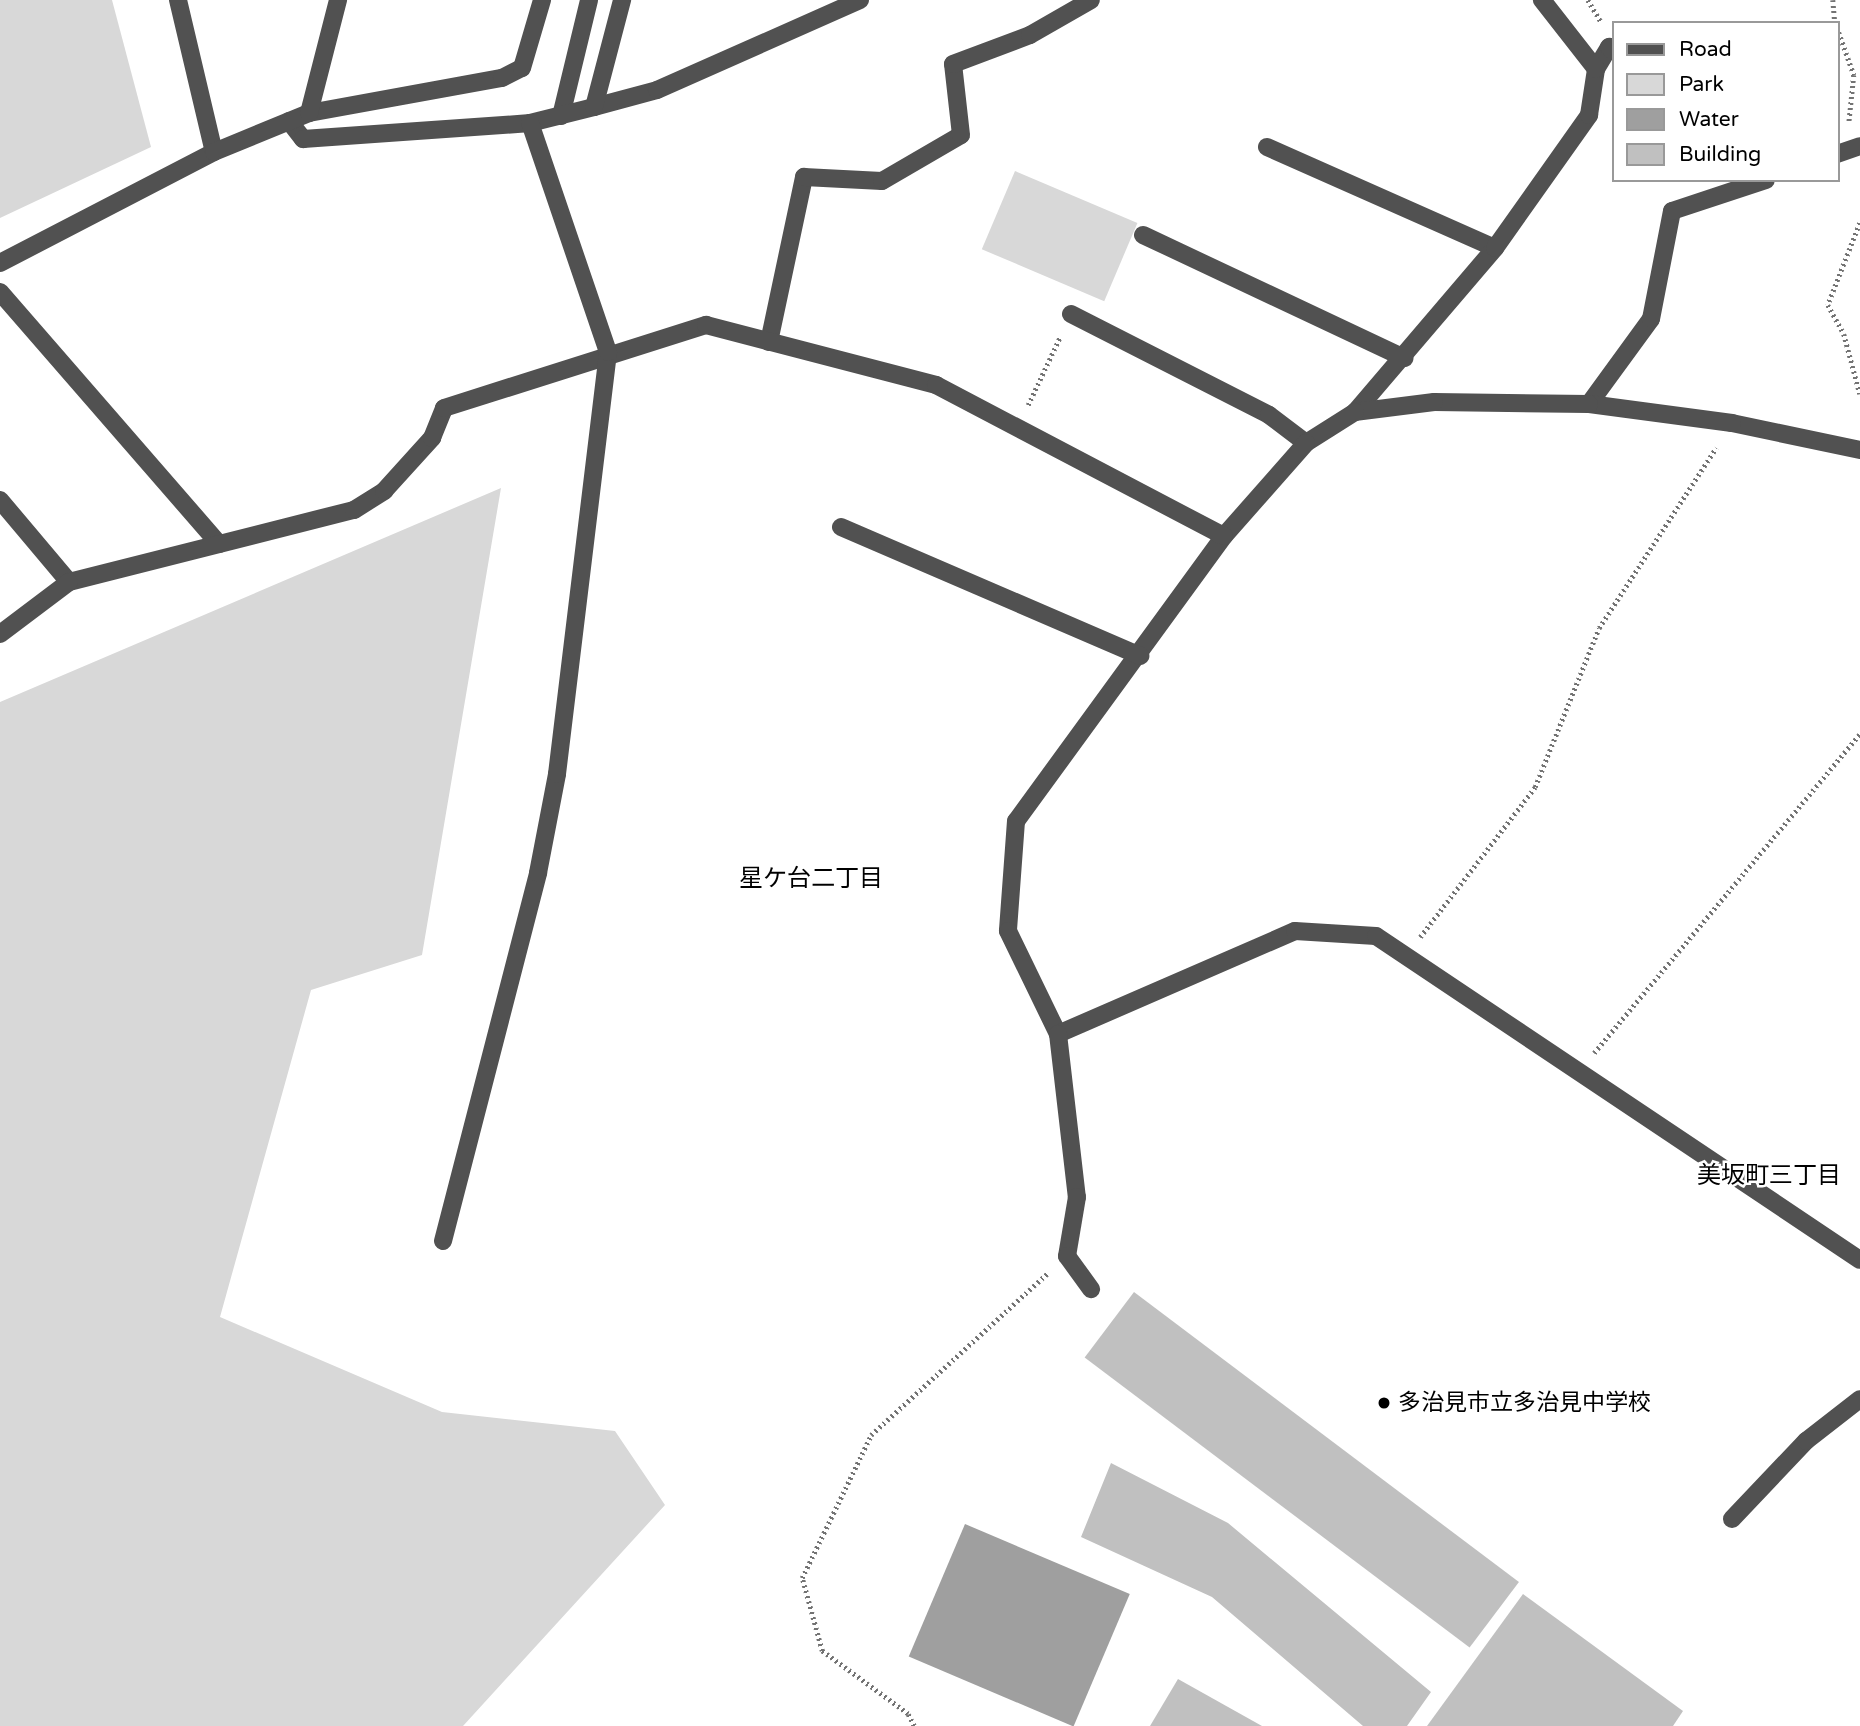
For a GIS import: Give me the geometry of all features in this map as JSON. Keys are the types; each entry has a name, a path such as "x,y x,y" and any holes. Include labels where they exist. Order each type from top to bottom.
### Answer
{"street":[{"path":"178,0 214,152"},
{"path":"309,113 338,0"},
{"path":"0,263 214,152 309,113 502,78 522,68 542,0"},
{"path":"561,117 589,0"},
{"path":"594,107 622,0"},
{"path":"769,342 804,177 882,181 961,135 953,64 1030,35 1091,0"},
{"path":"1542,0 1596,69"},
{"path":"289,121 303,139 530,123 561,117 657,90 855,2"},
{"path":"1091,1289 1067,1256 1077,1197 1058,1034 1009,931 1016,821 1140,656 1224,536 1306,443 1355,412 1404,358 1495,248 1589,115 1596,69 1609,47 1612,50"},
{"path":"443,1241 550,811 608,352 530,123"},
{"path":"1267,147 1495,248"},
{"path":"1589,404 1651,319 1672,211 1738,184"},
{"path":"1143,235 1404,358"},
{"path":"0,292 219,544"},
{"path":"1071,314 1269,415 1306,443"},
{"path":"0,634 69,582 354,510 384,491 432,438 444,408 608,352 706,325 936,385 1224,536"},
{"path":"1355,412 1434,402 1589,404 1732,423 1860,450"},
{"path":"0,500 69,582"},
{"path":"841,527 1140,656"},
{"path":"1058,1034 1295,931 1376,936 1860,1259"},
{"path":"1731,1519 1806,1441 1860,1399"}],"path":[{"path":"1833,0 1836,21"},
{"path":"1839,33 1854,75 1847,115 1850,148"},
{"path":"1860,223 1828,304 1844,334 1860,394"},
{"path":"1017,428 1071,314"},
{"path":"1407,955 1535,787 1599,628 1732,423"},
{"path":"1578,1072 1860,734"},
{"path":"914,1726 908,1714 822,1651 802,1578 871,1436 1067,1256"}],"green space":[{"path":"0,0 112,0 151,147 0,218"},
{"path":"1015,171 1137,223 1104,301 982,249"},
{"path":"501,488 422,955 311,990 220,1317 442,1412 615,1431 665,1505 463,1726 0,1726 0,702"}],"water":[{"path":"965,1524 1130,1594 1074,1726 909,1657"}],"building":[{"path":"1134,1292 1519,1582 1470,1648 1085,1357"},
{"path":"1111,1463 1228,1523 1431,1692 1407,1726 1363,1726 1212,1597 1081,1537"},
{"path":"1523,1594 1683,1711 1673,1726 1427,1726"},
{"path":"1178,1679 1262,1726 1150,1726"}],"place":[{"name":"多治見市立多治見中学校","path":"1384,1403"}],"district":[{"name":"星ケ台二丁目","path":"811,879"},
{"name":"美坂町三丁目","path":"1769,1176"}]}
